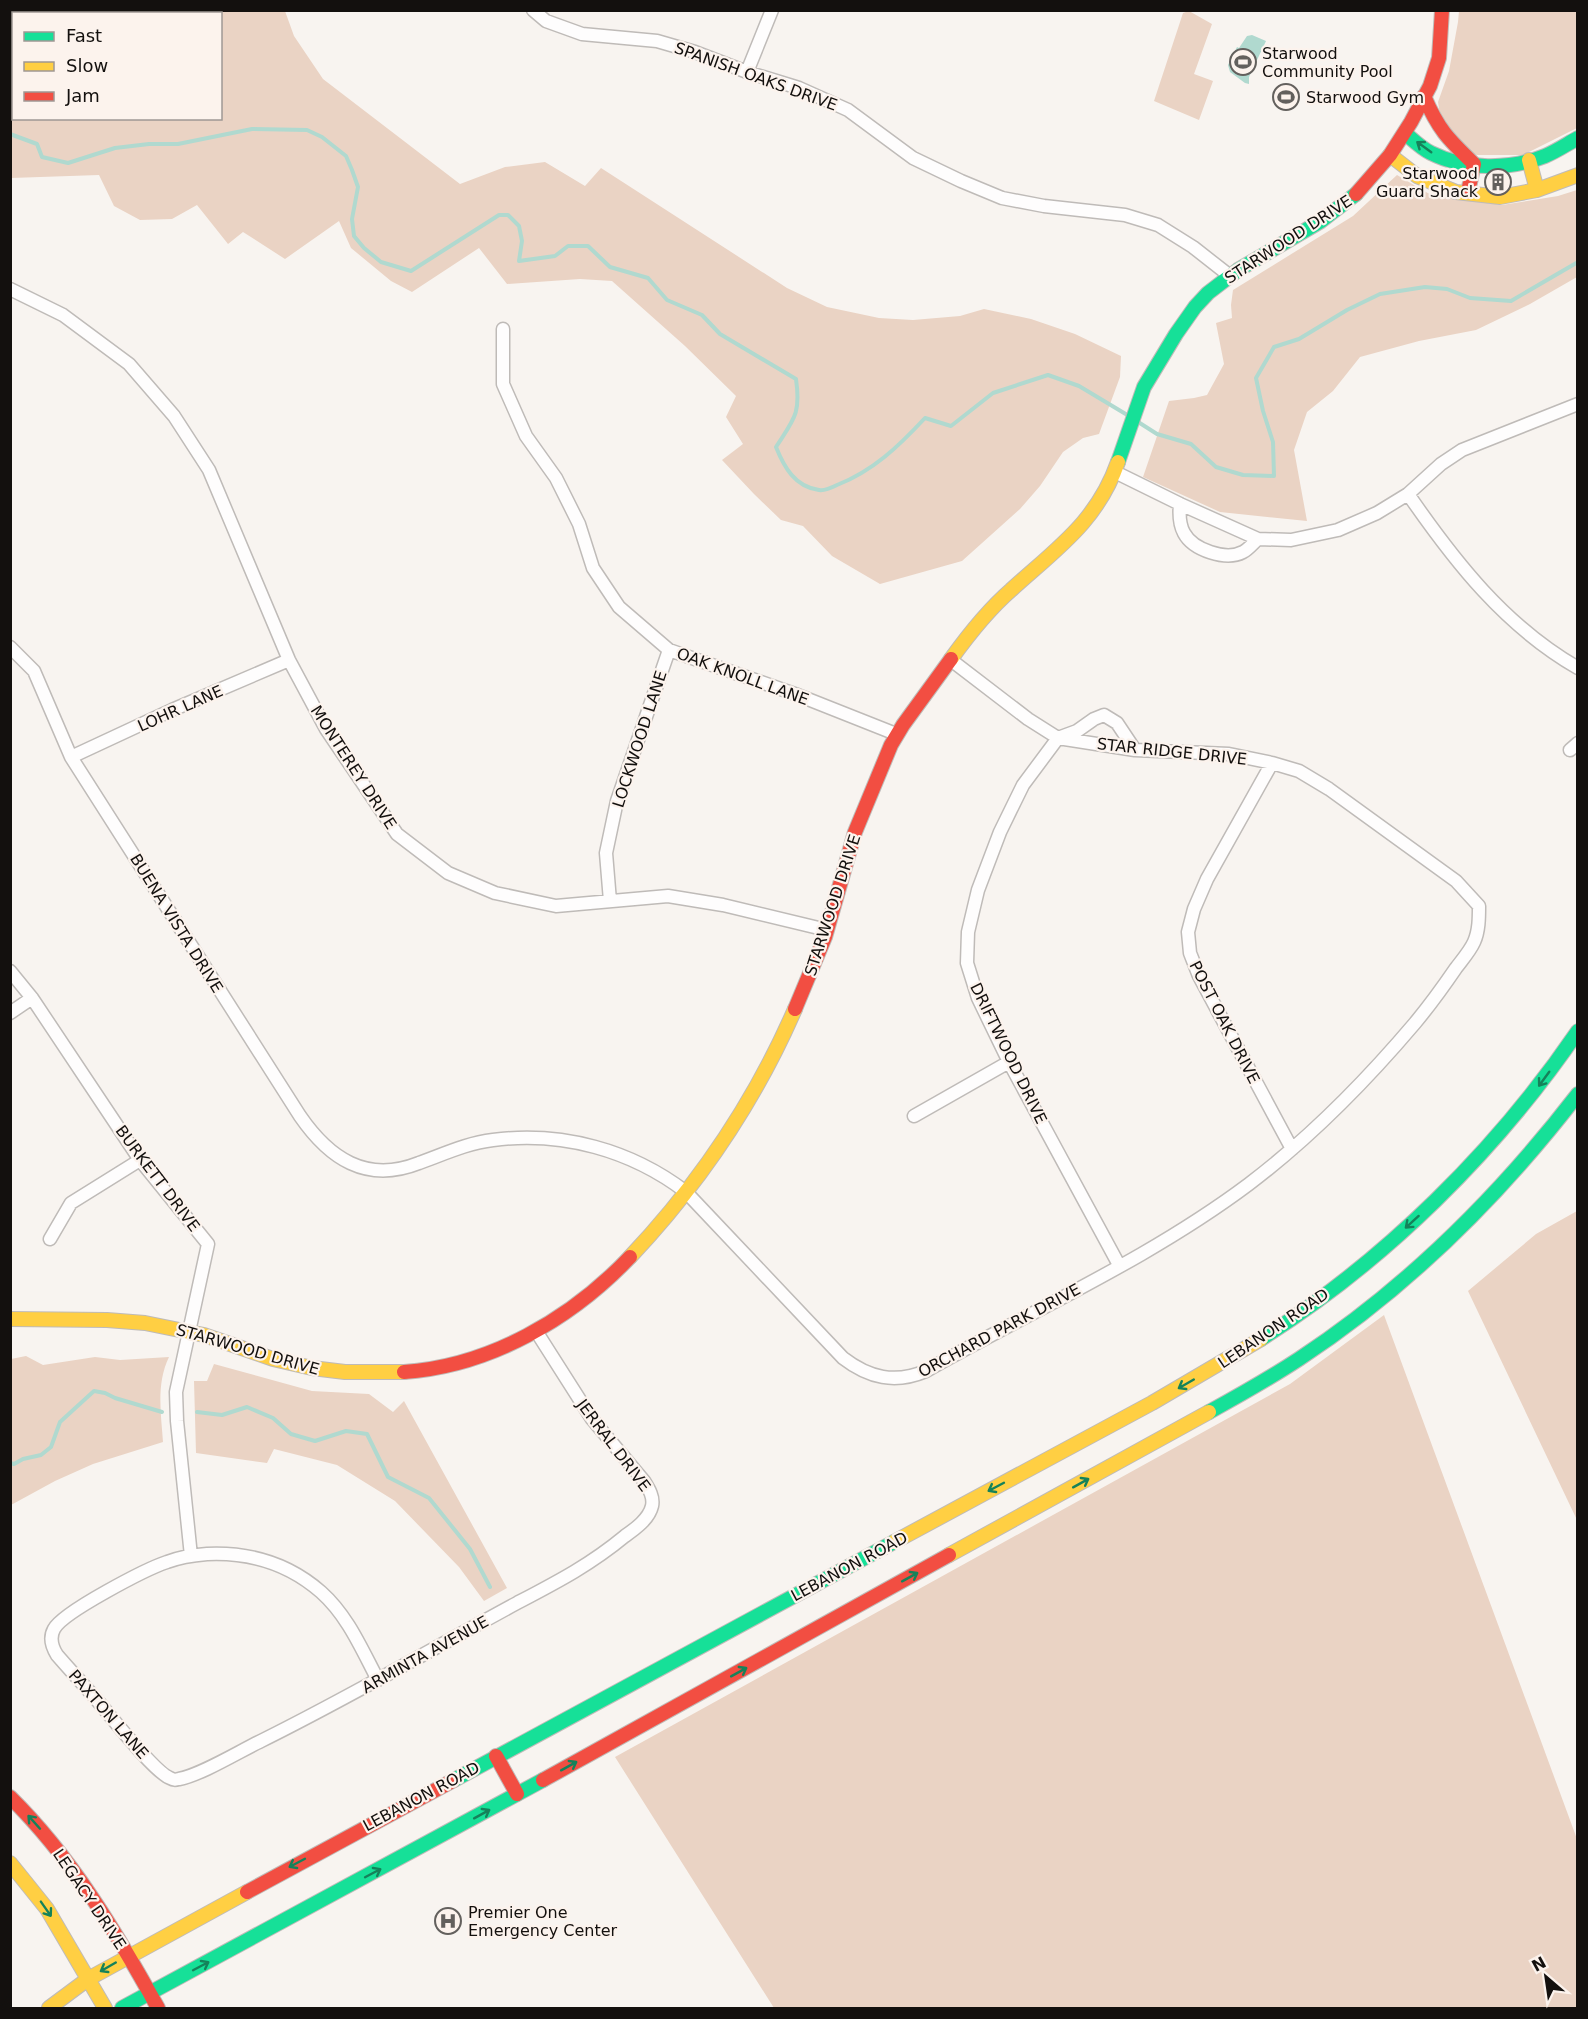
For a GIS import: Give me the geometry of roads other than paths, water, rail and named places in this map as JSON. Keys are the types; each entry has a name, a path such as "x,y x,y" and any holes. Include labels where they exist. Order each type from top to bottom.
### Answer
{"main road":[{"name":"STARWOOD DRIVE","path":"10,1319 114,1320 154,1324 190,1331 230,1343 274,1360 325,1371 402,1372 453,1364 498,1349 536,1331 568,1311 600,1286 647,1238 686,1192 728,1132 772,1057 800,999 827,930 847,857 872,787 896,734 981,619 1024,577 1066,542 1087,519 1107,491 1116,472 1142,389 1194,308 1230,276 1323,220 1351,200 1375,176 1406,133 1438,66 1442,10"},
{"path":"1424,96 1434,119 1445,136 1474,164"},
{"path":"1406,133 1431,152 1474,164 1511,165 1544,156 1578,138"},
{"path":"1390,155 1417,176 1456,192 1500,197 1537,190 1578,175"},
{"path":"1529,160 1537,190"},
{"path":"1468,192 1474,164"},
{"name":"LEBANON ROAD","path":"49,2008 88,1979 128,1955 1152,1403 1245,1350 1291,1319 1377,1253 1464,1173 1536,1089 1578,1031"},
{"path":"122,2008 517,1794 1234,1398 1307,1354 1371,1307 1445,1243 1557,1122 1578,1094"},
{"path":"496,1756 517,1794"},
{"name":"LEGACY DRIVE","path":"10,1797 62,1854 128,1955 158,2008"},
{"path":"10,1863 47,1908 105,2008"}],"street":[{"name":"SPANISH OAKS DRIVE","path":"533,10 546,21 582,34 657,41 799,88 848,110 913,158 1002,198 1044,206 1125,215 1158,225 1193,247 1230,276"},
{"path":"747,72 772,10"},
{"name":"MONTEREY DRIVE","path":"10,289 63,315 129,364 174,416 209,470 289,660 326,729 397,834 447,873 495,893 556,906 668,896 723,905 827,930"},
{"name":"OAK KNOLL LANE","path":"503,329 503,384 526,436 556,478 579,524 593,568 619,607 669,650 795,694 896,734"},
{"path":"1116,472 1258,539 1291,540 1338,530 1377,513 1408,494 1441,464 1462,450 1578,404"},
{"path":"1408,494 1441,543 1511,620 1552,653 1578,668"},
{"path":"1180,504 1179,517 1183,532 1193,543 1206,549 1232,555 1246,550 1258,539"},
{"name":"BUENA VISTA DRIVE","path":"10,647 34,671 71,757 309,1130 341,1160 356,1166 374,1169"},
{"name":"LOCKWOOD LANE","path":"610,901 606,853 617,801 669,650"},
{"name":"LOHR LANE","path":"71,757 172,710 289,660"},
{"name":"STAR RIDGE DRIVE","path":"951,660 1028,719 1058,738 1134,750 1229,754 1272,762 1299,771 1329,789 1456,881 1479,906"},
{"path":"1058,738 1077,731 1104,715 1118,723 1134,750"},
{"name":"DRIFTWOOD DRIVE","path":"1058,738 1023,785 1000,832 978,890 968,932 967,963 978,998 1010,1062 1119,1265"},
{"name":"POST OAK DRIVE","path":"1272,762 1207,879 1194,909 1188,932 1190,952 1198,976 1292,1149"},
{"name":"ORCHARD PARK DRIVE","path":"374,1169 407,1167 484,1141 536,1138 583,1143 617,1152 657,1171 686,1192 843,1358 859,1369 878,1376 909,1377 926,1371 1119,1265 1209,1212 1292,1149 1365,1080 1430,1004 1474,943 1479,924 1479,906"},
{"name":"BURKETT DRIVE","path":"10,971 32,998 140,1160 208,1244 180,1374 176,1408 191,1556"},
{"path":"10,1013 32,998"},
{"path":"914,1116 1010,1062"},
{"path":"50,1239 71,1203 140,1160"},
{"name":"JERRAL DRIVE","path":"536,1331 592,1419 649,1488 652,1499"},
{"name":"ARMINTA AVENUE","path":"174,1779 180,1779 207,1768 378,1680 581,1569 604,1554 643,1521 652,1507 652,1499"},
{"path":"191,1556 222,1554 252,1557 273,1563 304,1580 322,1593 343,1617 378,1680"},
{"name":"PAXTON LANE","path":"174,1779 160,1771 149,1760 57,1655 51,1641 55,1627 67,1616 151,1568 191,1556"}],"water":[{"name":"Starwood Community Pool","path":"1252,35 1266,41 1249,77 1249,84 1230,72 1228,65 1237,47 1239,48 1247,36"}],"waterway":[{"path":"10,134 37,144 42,157 68,163 115,148 149,144 178,144 252,129 307,130 322,137 346,156 358,187 352,219 354,236 381,262 411,271 499,215 508,215 519,226 522,241 519,261 555,256 568,246 588,246 610,267 648,278 667,300 702,315 720,334 796,379 798,400 795,416 776,447 792,475 803,485 811,488 828,489 862,473 895,448 925,418 951,426 993,393 1048,375 1079,386 1129,416"},
{"path":"1135,420 1157,434 1191,444 1216,467 1243,475 1274,476 1273,442 1256,378 1274,347 1299,339 1347,310 1380,294 1425,287 1447,289 1470,298 1511,301 1578,262"},
{"path":"10,1463 14,1464 23,1459 41,1455 51,1447 60,1422 94,1391 162,1412"},
{"path":"197,1412 222,1415 247,1407 273,1418 291,1434 315,1441 346,1431 367,1434 388,1477 429,1498 470,1549 490,1587"}],"place":[{"name":"Starwood Community Pool","path":"1243,62"},
{"name":"Starwood Gym","path":"1286,97"},
{"name":"Starwood Guard Shack","path":"1498,182"},
{"name":"Premier One Emergency Center","path":"448,1921"}]}
